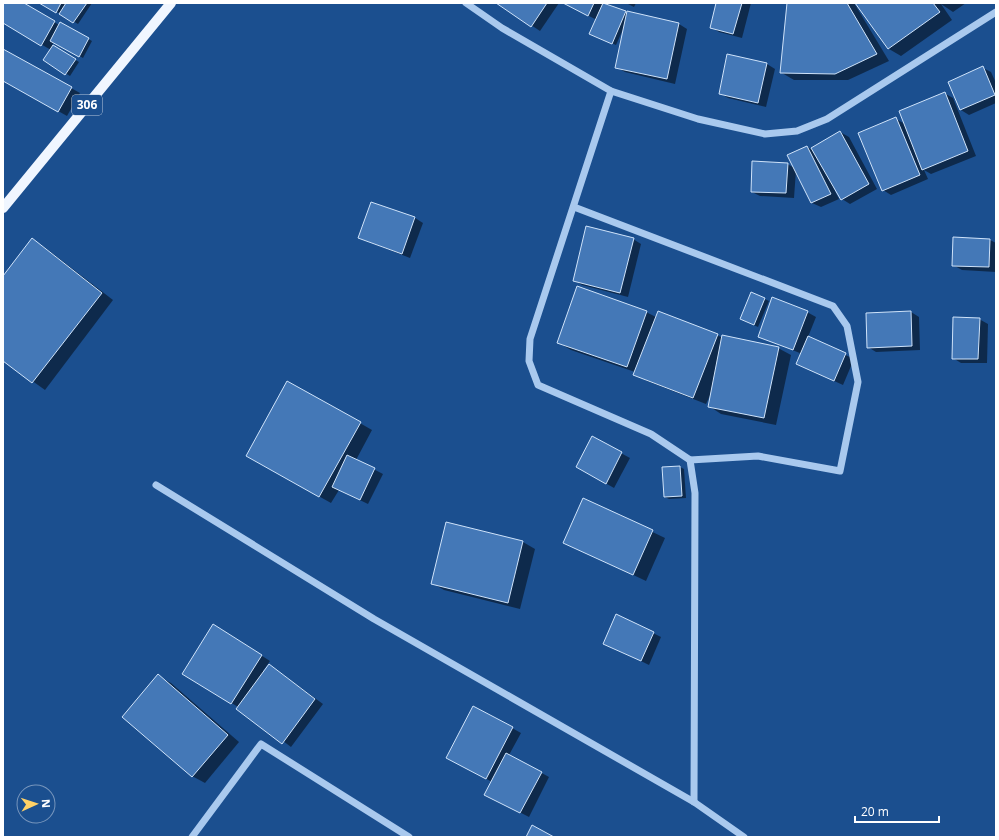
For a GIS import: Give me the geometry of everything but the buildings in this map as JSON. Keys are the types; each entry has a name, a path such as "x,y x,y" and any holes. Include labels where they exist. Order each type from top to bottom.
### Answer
{"main road":[{"name":"306","path":"3,208 171,3"}],"street":[{"path":"466,3 502,28 610,91 698,119 765,134 797,131 827,119 996,12"},
{"path":"574,207 833,306 847,326 858,382 840,471 758,456 690,460 651,434 538,385 528,361 530,339 574,207 610,91"},
{"path":"690,460 695,493 694,802"},
{"path":"156,485 374,619 694,802 744,837"},
{"path":"192,837 261,744 409,837"}]}
